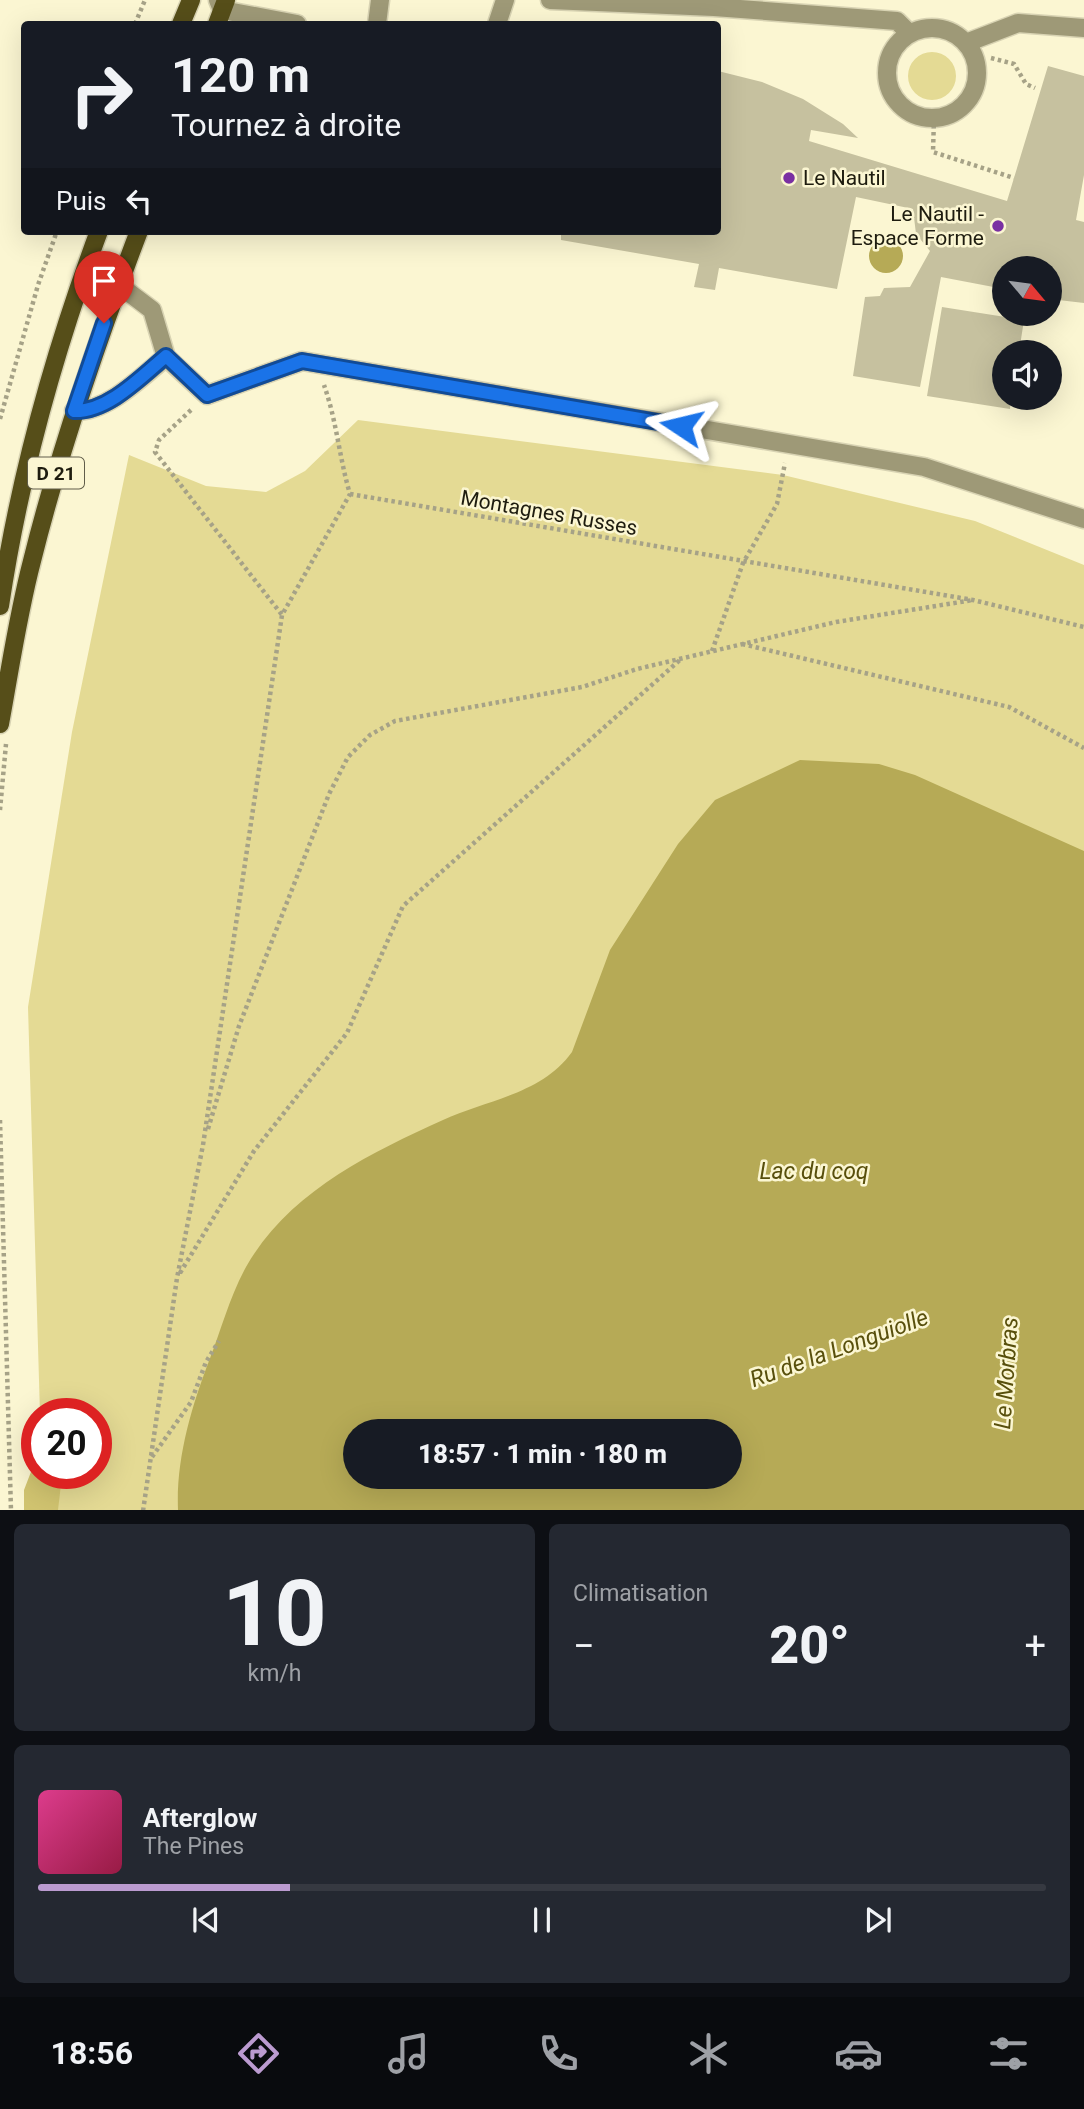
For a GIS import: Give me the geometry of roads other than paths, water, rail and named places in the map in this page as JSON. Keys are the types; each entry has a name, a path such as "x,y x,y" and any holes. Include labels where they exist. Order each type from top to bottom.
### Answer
{"main road":[{"path":"182,21 191,0"},
{"name":"D 21","path":"0,606 7,557 44,398 75,296 98,235"},
{"name":"D 21","path":"0,724 31,563 74,411 137,235"}],"lane":[{"path":"377,21 380,0"},
{"path":"498,21 505,0"},
{"path":"550,0 713,16 897,21 909,33"},
{"path":"229,10 282,21"},
{"path":"970,49 1018,23 1084,28"},
{"path":"924,28 939,28 954,33 970,49 976,83 961,107 934,118 905,110 895,99 888,85 890,55 909,33 924,28"},
{"path":"118,285 152,310 166,356 207,395 302,361 923,467 1084,519"},
{"path":"74,411 89,411 133,384 166,356"}],"water":[{"path":"886,239 898,244 903,256 898,268 886,273 874,268 869,256 874,244"},
{"name":"Lac du coq","path":"800,760 879,764 915,775 1084,851 1084,1510 178,1510 182,1453 196,1397 235,1290 263,1241 307,1197 359,1162 443,1120 530,1087 560,1066 572,1052 610,950 678,844 715,800"}],"place":[{"name":"Le Nautil","path":"789,178"},
{"name":"Le Nautil - Espace Forme","path":"998,226"}],"water label":[{"name":"Ru de la Longuiolle","path":"839,1348"},
{"name":"Le Morbras","path":"1006,1373"}]}
